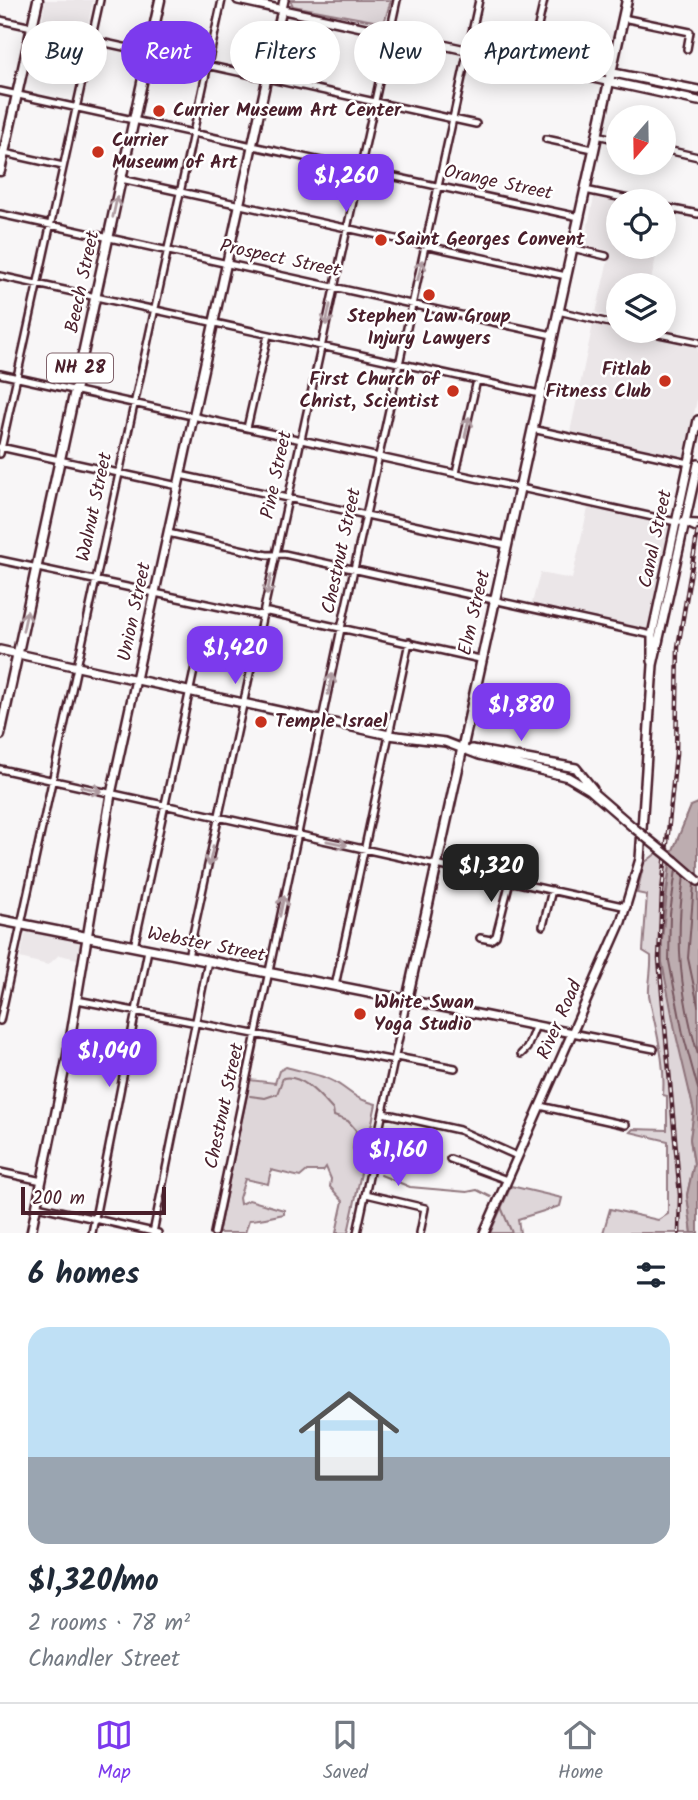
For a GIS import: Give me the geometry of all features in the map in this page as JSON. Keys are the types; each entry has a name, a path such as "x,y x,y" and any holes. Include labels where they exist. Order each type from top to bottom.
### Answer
{"main road":[{"path":"33,21 38,0"},
{"name":"Beech Street","path":"155,21 160,0"},
{"name":"Elm Street","path":"614,55 627,0"},
{"path":"0,171 21,77"},
{"name":"Beech Street","path":"0,735 142,84"},
{"name":"Elm Street","path":"407,1000 609,84"},
{"name":"Webster Street","path":"0,920 407,1000"}],"street":[{"path":"95,21 100,0"},
{"name":"Walnut Street","path":"216,28 222,0"},
{"path":"239,0 354,25"},
{"name":"Union Street","path":"280,21 284,0"},
{"name":"Pine Street","path":"392,21 397,0"},
{"name":"Chestnut Street","path":"474,21 479,0"},
{"path":"539,21 544,0"},
{"path":"623,18 690,32 687,48"},
{"path":"0,20 21,25"},
{"path":"614,73 698,90"},
{"path":"614,83 698,101"},
{"path":"81,84 1,449 178,485"},
{"name":"Walnut Street","path":"0,1021 204,84"},
{"name":"Union Street","path":"31,1233 77,1000 111,794 266,84"},
{"path":"295,84 477,124"},
{"name":"Pine Street","path":"188,957 378,84"},
{"name":"Chestnut Street","path":"214,1233 354,569 461,84"},
{"name":"Orange Street","path":"0,92 194,132 579,218"},
{"path":"597,135 606,137"},
{"path":"546,139 593,149"},
{"path":"676,152 698,157"},
{"path":"2,153 63,166"},
{"path":"121,179 566,276"},
{"path":"584,190 606,194"},
{"path":"676,210 698,214"},
{"name":"Prospect Street","path":"0,214 552,335"},
{"path":"572,248 606,256"},
{"path":"0,276 540,394"},
{"path":"558,312 606,322"},
{"path":"247,428 268,335"},
{"path":"676,337 698,342"},
{"path":"0,374 676,522 698,523"},
{"path":"456,473 477,380"},
{"name":"Canal Street","path":"653,665 652,635 698,420"},
{"path":"532,429 689,463"},
{"name":"Canal Street","path":"645,813 648,710 653,665 698,464"},
{"path":"180,475 506,545"},
{"path":"685,523 698,529"},
{"path":"168,533 267,555 276,554 354,569 652,635"},
{"path":"0,560 258,615 263,613 342,627 480,659"},
{"path":"134,947 202,634"},
{"path":"335,986 409,642"},
{"path":"0,650 422,742 445,742 479,755 561,774 583,785 698,881"},
{"path":"0,769 627,907"},
{"name":"River Road","path":"484,1233 627,907 638,870 645,813"},
{"path":"480,938 491,940 496,936 510,881"},
{"path":"543,926 552,890"},
{"path":"92,1233 148,950"},
{"path":"37,1206 155,1233 208,961"},
{"path":"77,1000 256,1035 454,1068"},
{"path":"407,1000 654,1049"},
{"name":"Elm Street","path":"357,1233 407,1000"},
{"path":"521,1054 527,1048 536,1025"},
{"path":"540,1106 626,1125"},
{"path":"383,1113 459,1130 517,1156"},
{"path":"450,1159 506,1181"},
{"path":"0,1172 42,1181"},
{"path":"366,1194 425,1208 420,1233"}],"shaded area":[{"path":"45,0 93,0 89,21 42,21"},
{"path":"290,0 391,0 385,21 293,6"},
{"path":"594,197 606,200 606,250 584,245"},
{"path":"608,259 655,259 653,273 606,273 606,315 596,313"},
{"path":"593,324 606,327 606,343 676,342 698,347 698,396 684,457 570,432"},
{"path":"588,508 670,526 648,629 532,603 540,573 572,579"},
{"path":"657,853 670,864 663,913 662,962 694,1111 690,1139 694,1163 687,1195 692,1233 603,1233 610,1209 658,1220 668,1214 668,1141 630,1132 633,1129 667,1130 667,1096 663,1095 661,1057 649,995 651,956 643,951 647,895 637,893 644,863"},
{"path":"26,931 81,943 78,959 59,955 48,965 20,958"},
{"path":"286,1067 328,1079 357,1097 376,1104 348,1233 336,1233 343,1201 330,1187 331,1179 326,1167 323,1171 307,1171 300,1177 271,1170 268,1184 245,1179 239,1198 240,1204 249,1200 284,1210 284,1214 249,1220 245,1233 218,1233 250,1080 275,1083 279,1071"},
{"path":"511,1186 562,1198 560,1206 518,1219 520,1233 490,1233"}],"water":[{"path":"698,803 698,1233 692,1233 687,1195 694,1163 690,1139 694,1111 662,962 662,940 671,855 691,806"}],"waterway":[{"path":"250,1096 265,1098 277,1094 283,1078 298,1079 317,1093 333,1110 334,1116 348,1121 356,1130 353,1149 359,1159"},
{"path":"381,1175 410,1187 467,1192 477,1190 491,1197"},
{"path":"501,1207 512,1233"}],"railway":[{"path":"679,1233 680,1195 659,959 662,892 676,754 678,647 698,530"}],"place":[{"name":"Currier Museum Art Center","path":"159,111"},
{"name":"Currier Museum of Art","path":"98,152"},
{"name":"Saint Georges Convent","path":"381,240"},
{"name":"Stephen Law Group Injury Lawyers","path":"429,295"},
{"name":"Fitlab Fitness Club","path":"665,381"},
{"name":"First Church of Christ, Scientist","path":"453,391"},
{"name":"Temple Israel","path":"261,722"},
{"name":"White Swan Yoga Studio","path":"360,1014"}]}
